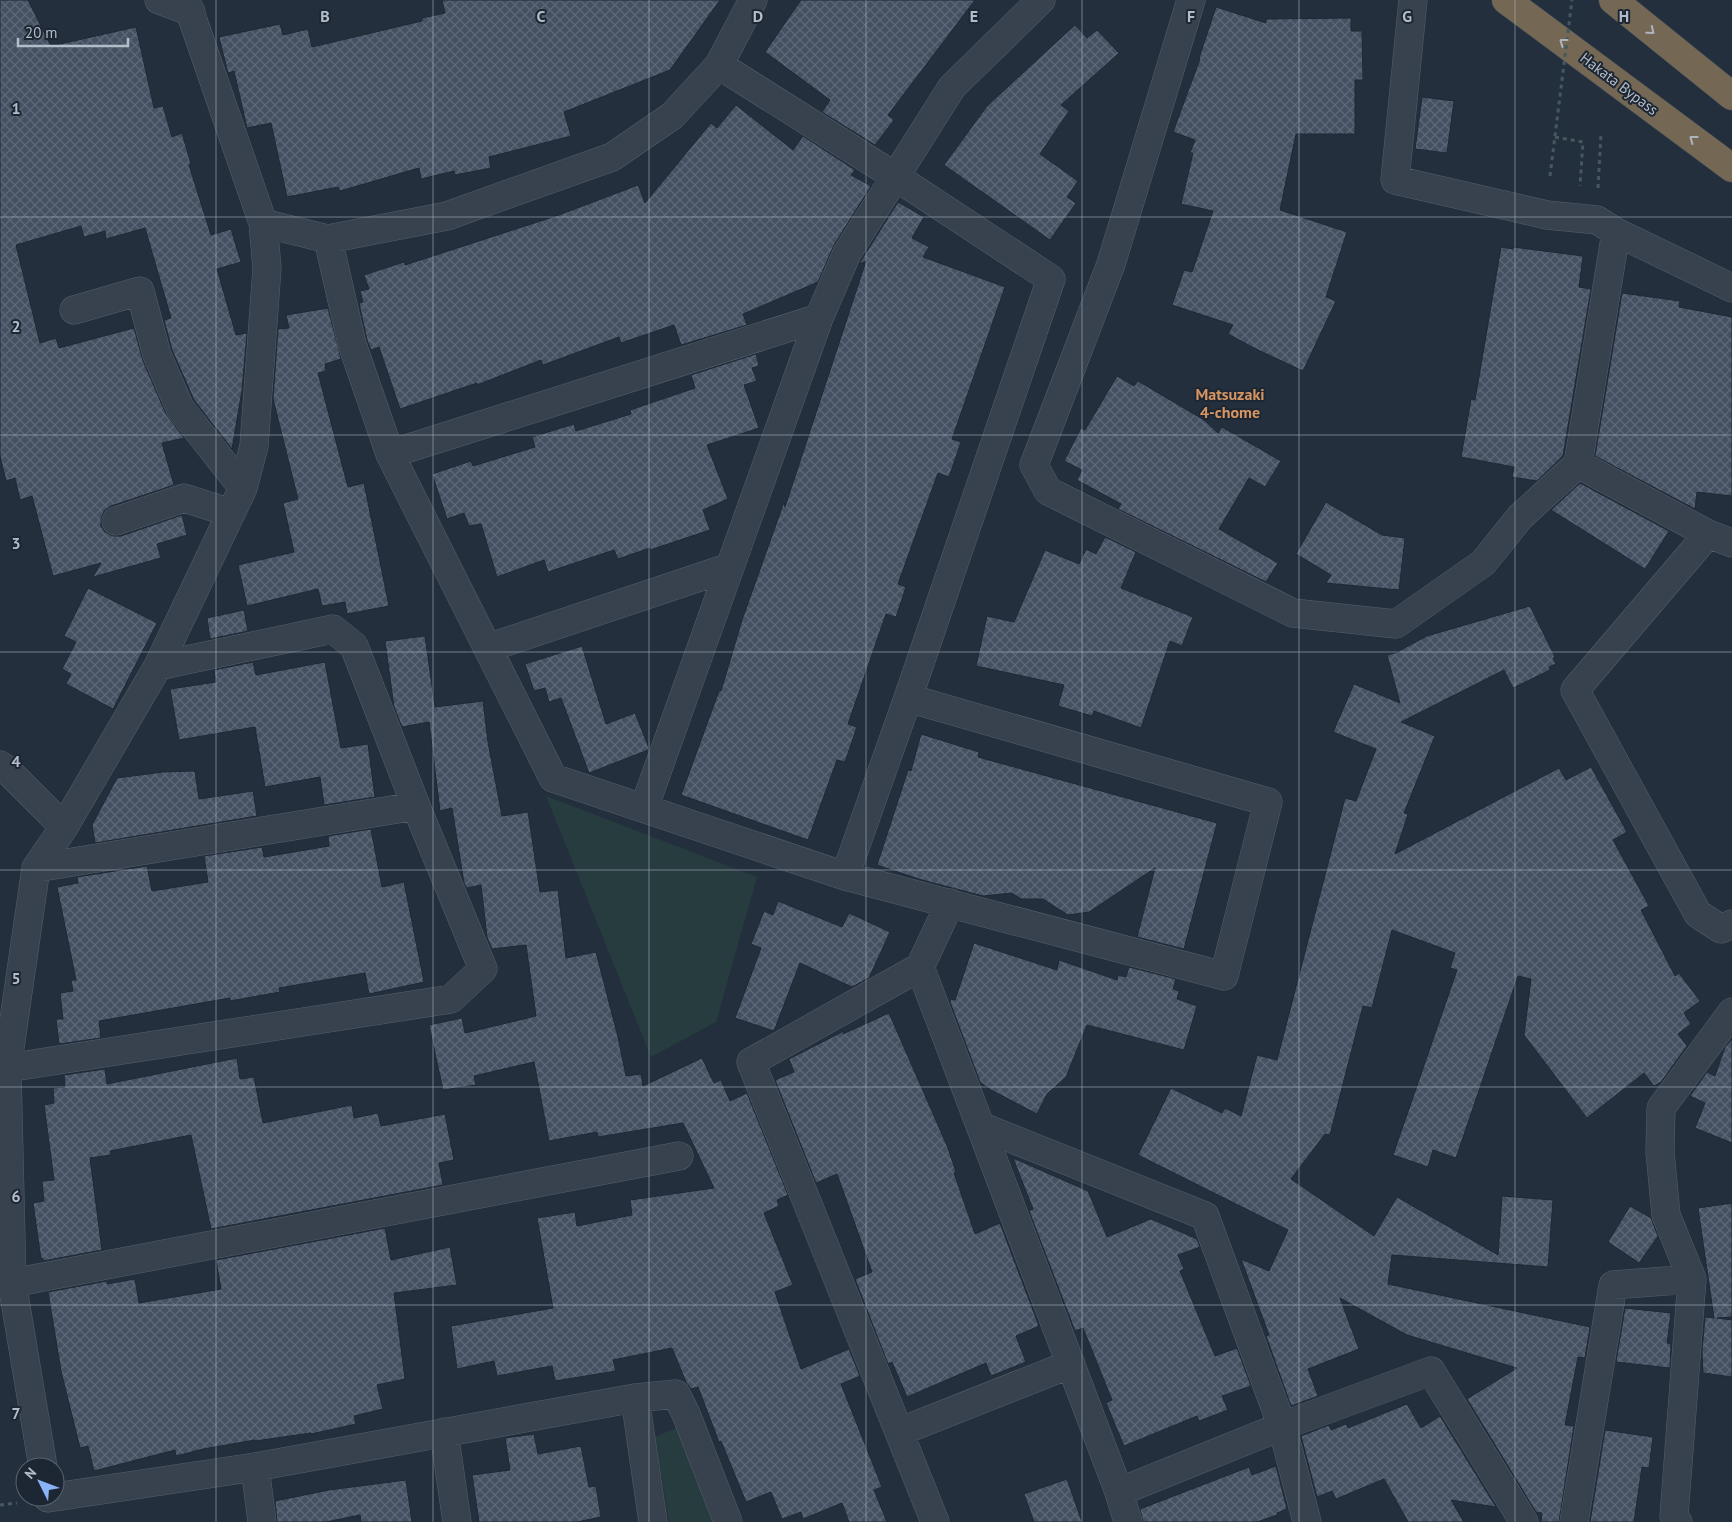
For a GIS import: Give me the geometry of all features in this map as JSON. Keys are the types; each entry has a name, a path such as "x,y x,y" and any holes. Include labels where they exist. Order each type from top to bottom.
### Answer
{"highway":[{"name":"Hakata Bypass","path":"1506,0 1732,168"},
{"path":"1613,0 1732,96"}],"street":[{"path":"41,1457 12,1283 7,1068 36,868 64,827 158,666 243,488 254,446 267,268 263,223 188,6 159,0"},
{"path":"263,223 328,239 447,216 612,157 672,116 718,65 753,0"},
{"path":"644,808 819,318 847,254 952,87 1041,0"},
{"path":"1191,0 1111,264 1034,465 1048,491 1293,613 1396,624 1483,563 1520,517 1578,464 1616,232"},
{"path":"1413,0 1396,180 1547,216 1597,220 1616,232 1732,288"},
{"path":"718,65 896,177 1051,279 845,876"},
{"path":"328,239 352,344 390,454 553,778 845,876 1224,976 1268,802 908,698"},
{"path":"74,310 140,291 157,355 180,408 243,488"},
{"path":"390,454 819,318"},
{"path":"1578,464 1720,538 1575,690 1698,914 1722,929 1732,924"},
{"path":"116,522 184,498 231,513"},
{"path":"488,648 730,567"},
{"path":"7,1068 451,999 484,969 416,806 354,646 333,630 158,666"},
{"path":"0,765 6,768 64,827"},
{"path":"36,868 416,806"},
{"path":"936,1522 751,1062 920,967 950,903"},
{"path":"920,967 1119,1492 1128,1522"},
{"path":"1678,1522 1674,1516 1692,1279 1666,1215 1660,1152 1661,1108 1732,1012"},
{"path":"980,1126 1204,1216 1282,1426 1307,1522"},
{"path":"12,1283 679,1156"},
{"path":"1574,1522 1613,1285 1692,1279"},
{"path":"900,1432 1071,1364"},
{"path":"1119,1492 1282,1426 1431,1372 1524,1522"},
{"path":"65,1503 444,1432 635,1398 676,1394 686,1414 728,1522"},
{"path":"635,1398 653,1522"},
{"path":"444,1432 457,1522"},
{"path":"255,1468 262,1522"}],"path":[{"path":"1550,176 1572,0"},
{"path":"1598,195 1601,134"},
{"path":"1555,137 1583,142 1580,190"}],"green space":[{"path":"546,796 757,877 716,1022 651,1057"},
{"path":"676,1428 713,1522 669,1522 655,1437"}],"building":[{"path":"0,0 28,0 51,46 136,27 154,108 163,106 172,137 182,133 191,164 189,165 211,235 231,229 241,262 217,269 236,335 247,333 242,390 232,449 194,400 172,350 164,320 171,318 145,228 106,239 105,231 84,237 81,226 16,245 40,343 56,338 59,348 134,328 143,361 166,414 184,438 162,443 174,485 111,506 104,511 101,518 101,526 105,532 113,536 121,536 182,515 187,535 157,544 161,558 93,577 101,563 53,576 32,496 20,500 15,478 6,481 0,456"},
{"path":"442,0 720,0 670,70 564,112 571,136 489,157 491,168 455,175 454,171 421,179 419,168 340,191 338,187 287,197 271,123 247,128 234,71 228,73 219,37 280,24 283,35 308,29 312,47 422,21 422,18 445,13"},
{"path":"801,0 975,0 888,115 894,120 875,145 822,112 830,100 765,52"},
{"path":"1216,7 1266,23 1266,19 1351,18 1351,31 1362,31 1363,80 1355,80 1355,134 1296,134 1280,210 1347,232 1326,297 1336,301 1303,371 1228,334 1233,325 1172,305 1184,270 1192,272 1213,211 1181,204 1193,153 1190,153 1195,140 1173,132 1200,59"},
{"path":"1075,25 1087,38 1097,30 1119,53 1061,105 1069,111 1040,154 1078,181 1067,197 1076,203 1050,240 944,165 987,106"},
{"path":"1422,97 1454,101 1447,153 1415,149"},
{"path":"736,105 793,150 803,136 855,170 851,175 871,186 834,245 818,282 743,314 747,325 681,345 674,325 621,343 619,337 543,365 541,360 477,385 477,383 400,409 379,347 371,350 367,340 359,303 363,302 360,291 369,289 364,275 404,262 405,265 559,215 638,185 645,203 711,123 717,128"},
{"path":"898,202 924,217 912,238 929,247 923,257 1005,287 952,439 961,442 949,477 938,473 898,584 906,587 896,617 886,614 848,724 857,727 845,762 837,760 808,840 681,795 719,691 721,691 742,620 784,502 785,507 866,261 859,264"},
{"path":"1501,247 1583,256 1579,287 1591,289 1563,456 1537,481 1512,477 1514,467 1461,457 1471,399 1475,400"},
{"path":"1622,293 1680,301 1679,307 1732,317 1732,496 1697,492 1695,509 1595,456"},
{"path":"328,308 341,359 325,364 326,371 318,373 348,487 364,483 389,606 347,614 345,602 322,606 318,589 247,606 238,565 294,552 283,503 298,499 273,399 278,329 289,328 286,315"},
{"path":"756,354 759,366 752,368 757,381 744,385 759,428 707,445 728,499 703,510 710,530 618,559 614,550 548,572 544,560 497,577 481,524 469,526 464,513 447,519 432,474 471,461 473,466 535,447 532,437 574,424 576,431 631,414 630,410 695,388 691,375"},
{"path":"1117,376 1134,386 1138,381 1204,420 1218,433 1222,427 1281,461 1265,487 1249,478 1219,529 1278,563 1266,582 1118,509 1121,504 1077,480 1082,470 1064,461 1081,428 1085,430"},
{"path":"1580,483 1669,531 1645,569 1551,510"},
{"path":"1326,502 1382,535 1405,538 1399,590 1326,583 1331,575 1296,554"},
{"path":"1105,537 1136,552 1121,588 1193,617 1182,646 1170,641 1141,728 1094,711 1092,716 1058,706 1064,685 976,666 987,616 1014,622 1045,550 1079,564 1086,549 1096,554"},
{"path":"88,588 157,623 113,709 66,684 71,674 62,669 76,642 64,636"},
{"path":"1530,606 1555,657 1553,658 1556,664 1549,667 1550,670 1513,688 1504,670 1401,722 1435,736 1404,813 1408,814 1395,854 1559,768 1566,780 1591,767 1627,832 1613,840 1649,906 1641,910 1675,976 1679,973 1700,1001 1684,1013 1691,1024 1678,1034 1687,1046 1661,1082 1654,1086 1644,1073 1587,1118 1524,1035 1531,979 1518,976 1456,1158 1433,1150 1428,1167 1393,1155 1457,970 1450,968 1455,953 1392,930 1372,1008 1363,1006 1330,1135 1325,1134 1291,1179 1374,1236 1397,1197 1498,1255 1502,1196 1553,1200 1548,1267 1392,1255 1388,1284 1590,1327 1585,1358 1578,1357 1565,1425 1574,1426 1559,1522 1541,1522 1542,1513 1536,1512 1467,1399 1517,1368 1407,1335 1340,1298 1359,1349 1308,1369 1318,1396 1291,1406 1266,1336 1269,1335 1241,1259 1269,1271 1288,1230 1138,1155 1171,1088 1222,1113 1225,1108 1241,1116 1257,1055 1277,1060 1345,798 1356,801 1376,749 1333,732 1354,684 1400,703 1387,655 1399,652 1427,636"},
{"path":"244,610 248,631 210,639 207,618"},
{"path":"425,636 435,707 483,701 488,742 502,816 528,812 540,892 558,890 566,958 596,952 626,1076 641,1074 643,1086 702,1058 714,1083 721,1080 730,1101 747,1093 788,1195 777,1200 779,1206 764,1213 793,1285 775,1292 801,1369 849,1349 860,1376 841,1384 882,1487 874,1490 887,1522 849,1522 842,1503 803,1519 801,1512 782,1519 771,1492 746,1502 721,1441 719,1442 698,1387 691,1389 686,1382 672,1348 613,1360 616,1371 555,1381 552,1366 497,1376 494,1361 457,1369 451,1326 553,1308 537,1218 575,1212 577,1226 632,1215 630,1200 714,1188 683,1123 598,1137 597,1132 549,1141 534,1062 474,1076 476,1085 443,1090 429,1025 462,1018 465,1033 536,1016 526,945 492,949 487,937 481,885 467,888 464,883 452,808 440,811 429,722 402,727 394,707 385,641"},
{"path":"582,646 606,724 635,713 649,748 589,773 561,698 549,702 545,688 534,691 525,664"},
{"path":"253,662 256,675 325,662 341,748 368,744 375,797 324,805 320,777 265,787 255,727 179,740 170,689 216,682 214,670"},
{"path":"921,734 979,752 978,757 1217,823 1184,949 1137,937 1155,868 1089,912 1068,915 1043,899 1021,899 1012,893 983,896 922,880 877,865 908,770 911,771"},
{"path":"195,771 199,799 253,791 257,816 95,843 92,825 117,778 163,772"},
{"path":"371,829 382,887 404,882 424,982 369,994 365,973 279,988 280,992 230,1001 230,998 99,1021 101,1038 59,1044 56,1019 63,1019 60,993 73,991 71,980 76,980 57,887 78,883 77,877 147,866 152,891 208,882 204,856 262,847 264,857 329,846 328,836"},
{"path":"778,901 842,927 849,913 890,932 869,978 852,987 800,963 774,1031 735,1018 761,948 751,944 764,911 773,915"},
{"path":"974,943 1057,970 1059,960 1117,980 1118,975 1126,977 1129,967 1176,979 1173,989 1179,991 1177,999 1197,1006 1184,1050 1087,1025 1066,1077 1047,1094 1037,1114 991,1090 980,1082 950,1002 951,999 955,1000"},
{"path":"889,1013 948,1148 956,1172 954,1173 975,1234 1000,1223 1039,1326 1016,1336 1026,1362 991,1376 986,1363 907,1397 892,1362 888,1364 855,1279 872,1272 837,1174 816,1183 775,1080 794,1072 789,1059 844,1031 843,1034"},
{"path":"1732,1039 1732,1143 1695,1128 1705,1103 1690,1096 1707,1072 1715,1076 1725,1047"},
{"path":"237,1058 240,1079 254,1077 263,1123 352,1105 354,1118 378,1113 381,1126 445,1114 454,1160 439,1163 443,1185 211,1229 191,1135 110,1151 111,1155 90,1158 102,1250 43,1261 43,1258 41,1259 33,1203 44,1201 42,1181 54,1180 44,1105 54,1103 53,1088 65,1087 64,1075 105,1069 107,1084"},
{"path":"1013,1158 1088,1191 1107,1237 1151,1219 1197,1239 1200,1247 1178,1255 1184,1269 1180,1271 1215,1356 1237,1348 1251,1386 1222,1396 1228,1410 1199,1421 1197,1416 1124,1446 1106,1403 1112,1400 1083,1328 1075,1331 1029,1211 1033,1209"},
{"path":"1732,1203 1732,1317 1717,1318 1732,1320 1732,1377 1703,1373 1702,1351 1705,1317 1714,1318 1698,1208"},
{"path":"1630,1206 1651,1218 1658,1236 1639,1263 1608,1242"},
{"path":"385,1228 391,1260 450,1247 457,1285 394,1293 405,1379 377,1385 383,1409 354,1416 356,1424 311,1434 255,1440 203,1449 176,1456 175,1450 94,1471 88,1446 80,1448 61,1371 48,1292 107,1281 107,1284 135,1279 139,1303 221,1289 216,1260"},
{"path":"1625,1308 1671,1313 1667,1343 1671,1344 1670,1368 1616,1362"},
{"path":"1407,1404 1421,1428 1440,1416 1496,1507 1451,1500 1464,1522 1408,1522 1384,1479 1336,1499 1332,1491 1317,1497 1301,1436 1329,1425 1331,1430 1346,1424 1348,1428"},
{"path":"1605,1430 1653,1437 1649,1468 1642,1467 1634,1522 1590,1522"},
{"path":"534,1434 538,1454 581,1446 589,1487 596,1486 601,1517 577,1522 479,1522 472,1475 510,1470 505,1438"},
{"path":"1276,1466 1287,1509 1277,1513 1277,1515 1257,1522 1143,1522 1140,1509 1249,1467 1252,1475"},
{"path":"1067,1479 1082,1522 1034,1522 1024,1494"},
{"path":"406,1480 412,1522 361,1522 360,1515 326,1522 277,1522 275,1501 329,1490"}],"district":[{"name":"Matsuzaki 4-chome","path":"1230,403"}]}
